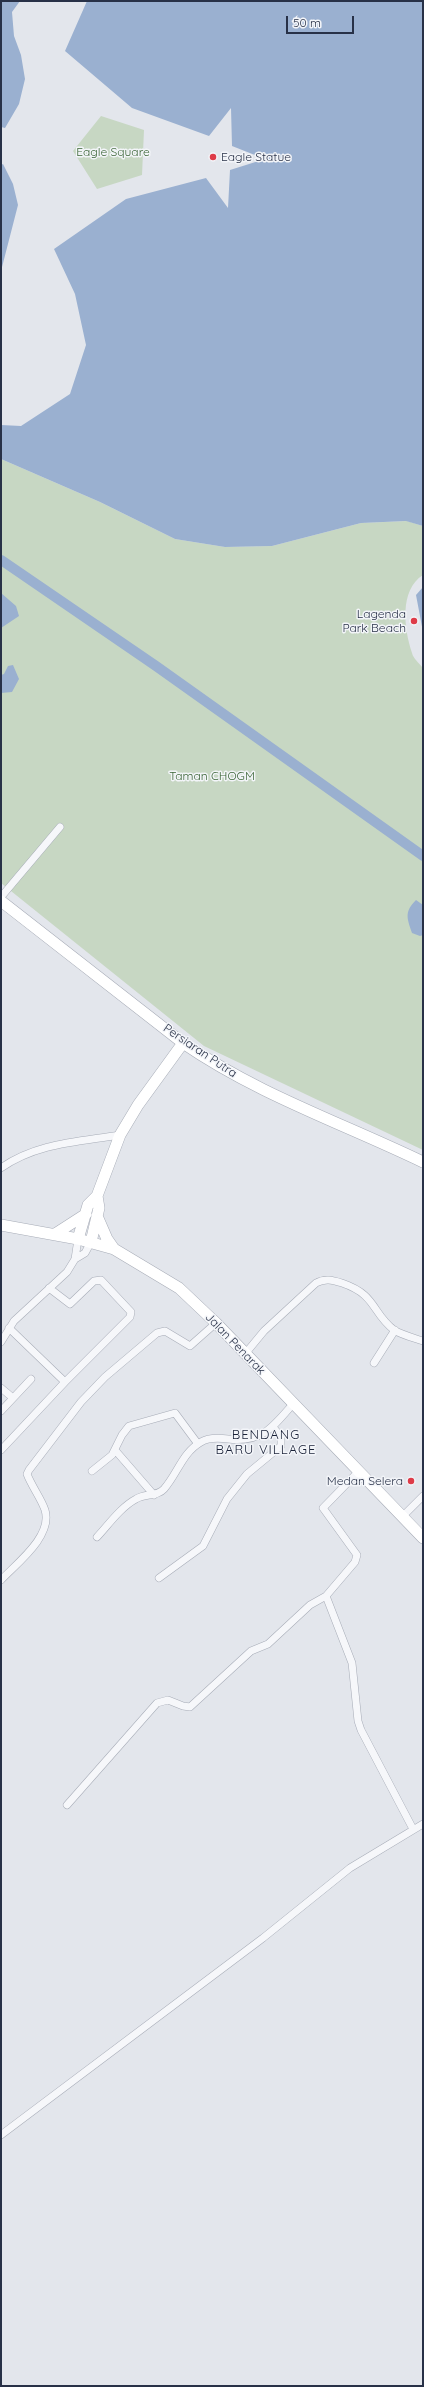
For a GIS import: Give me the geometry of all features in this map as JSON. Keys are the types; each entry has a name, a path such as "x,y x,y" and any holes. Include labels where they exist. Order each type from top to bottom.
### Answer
{"main road":[{"name":"Persiaran Putra","path":"1,900 183,1043 246,1082 423,1162"},
{"path":"78,1239 88,1205 97,1196 120,1135 138,1105 183,1043"},
{"path":"91,1242 99,1208 97,1196"},
{"path":"54,1234 86,1214"},
{"path":"97,1216 107,1239 114,1249"},
{"name":"Jalan Penarak","path":"1,1225 78,1239 114,1249 179,1288 216,1324 423,1538"}],"street":[{"path":"1,897 60,826"},
{"path":"1,1168 24,1154 42,1147 120,1135"},
{"path":"1,1342 9,1328 23,1311 67,1272 75,1259 78,1239"},
{"path":"75,1259 85,1253 91,1242"},
{"path":"1,1450 64,1382 130,1317 132,1312 101,1280 94,1281 70,1304 49,1288"},
{"path":"245,1354 264,1331 316,1284 323,1280 334,1280 353,1287 367,1296 394,1330 423,1341"},
{"path":"1,1580 40,1538 46,1529 47,1519 44,1509 27,1474 81,1402 105,1377 157,1333 165,1331 190,1346 216,1324"},
{"path":"9,1328 64,1382"},
{"path":"374,1363 394,1330"},
{"path":"1,1411 31,1379"},
{"path":"1,1388 12,1398"},
{"path":"97,1537 129,1503 138,1498 154,1495 165,1488 186,1454 198,1444 212,1439 250,1440 262,1435 272,1427 293,1404"},
{"path":"92,1471 106,1461 115,1450 122,1435 129,1426 175,1413 198,1444"},
{"path":"159,1578 203,1546 227,1499 247,1474 281,1446 281,1437 272,1427"},
{"path":"115,1450 154,1495"},
{"path":"66,1805 157,1703 168,1700 190,1707 251,1651 268,1644 310,1605 326,1596 355,1562 357,1555 323,1508 359,1471"},
{"path":"403,1516 422,1500"},
{"path":"326,1596 352,1664 358,1722 413,1829"},
{"path":"1,2135 263,1938 350,1868 423,1824"}],"green space":[{"name":"Eagle Square","path":"101,116 144,130 142,175 97,189 73,151"},
{"name":"Taman CHOGM","path":"1,459 100,502 175,539 225,547 272,546 361,523 407,521 423,526 423,575 415,582 410,590 407,600 406,622 412,653 423,668 423,1150 204,1046 1,883"}],"water":[{"path":"1,1 20,1 12,12 14,36 21,55 25,79 19,104 5,128 1,127"},
{"path":"87,1 423,1 423,526 406,521 361,523 272,546 225,547 175,539 100,502 1,459 1,425 21,426 70,394 86,345 75,294 54,249 126,199 206,178 228,208 230,170 265,159 232,146 231,108 209,136 132,108 65,51"},
{"path":"3,164 13,184 18,205 1,271 1,165"},
{"path":"423,587 423,632 416,595"},
{"path":"1,593 16,606 19,616 1,628"},
{"path":"13,665 19,679 12,692 1,693 1,675 4,674 8,666"},
{"path":"416,900 423,905 423,935 420,936 412,933 408,919 408,912"}],"waterway":[{"path":"1,560 156,666 423,856"}],"place":[{"name":"Eagle Statue","path":"213,157"},
{"name":"Lagenda Park Beach","path":"414,621"},
{"name":"Medan Selera","path":"411,1481"}],"district":[{"name":"BENDANG BARU VILLAGE","path":"266,1442"}]}
